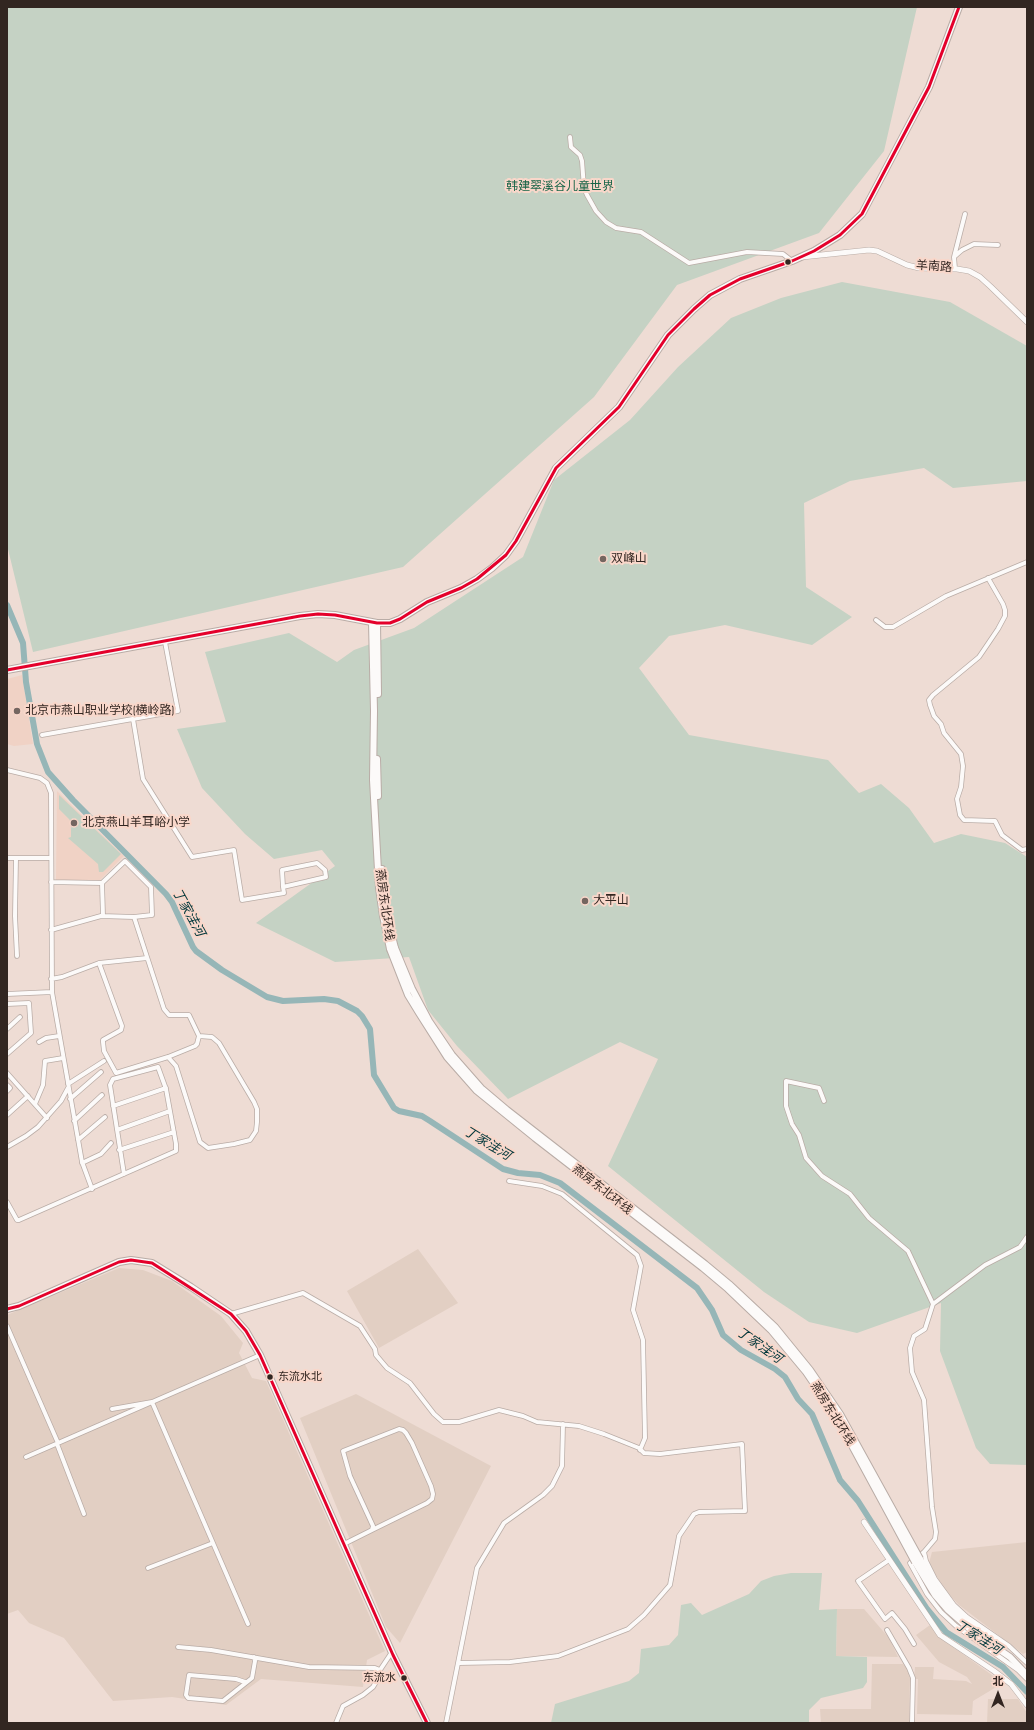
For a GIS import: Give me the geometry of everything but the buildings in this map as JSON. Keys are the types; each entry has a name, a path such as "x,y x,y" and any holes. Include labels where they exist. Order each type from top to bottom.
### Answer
{"main road":[{"path":"7,670 20,666 165,642 300,616 318,614 335,615 375,623 390,623 400,620 427,602 461,588 492,568 506,555 516,541 556,468 619,407 668,335 710,295 740,279 801,257 840,235 862,214 929,87 959,7"},
{"name":"燕房东北环线","path":"375,623 377,773 381,852 387,917 393,949 429,1021 452,1056 481,1088 507,1110 705,1264 775,1327 810,1370 840,1414 935,1595 948,1610 972,1631 1010,1657 1027,1675"},
{"path":"7,1308 19,1306 119,1262 131,1260 152,1262 191,1286 230,1314 246,1331 260,1355 393,1654 427,1723"},
{"name":"燕房东北环线","path":"917,1560 952,1608 975,1628 1013,1654 1027,1669"}],"street":[{"path":"570,137 572,147 580,155 582,161 584,188 587,195 596,211 606,222 616,228 640,232 689,263 747,252 783,254 792,261"},
{"path":"955,269 954,257 965,214"},
{"path":"954,257 962,250 974,244 998,244"},
{"name":"羊南路","path":"801,257 870,250 878,251 913,267 929,269 955,269 969,272 980,277 1027,322"},
{"path":"876,620 885,627 893,627 946,596 1027,562"},
{"path":"988,578 1005,610 998,629 979,657 929,700 934,716 941,724 944,733 961,754 963,773 957,799 960,815 964,820 995,821 1002,835 1022,850 1027,849"},
{"path":"42,735 178,712 165,642"},
{"path":"133,719 143,779 192,857 234,850 242,900 284,893 283,887 282,870 317,863 325,870 326,876 283,887"},
{"path":"7,770 40,778 48,783 51,793 52,992 82,1163 92,1189"},
{"path":"7,858 51,858"},
{"path":"16,858 15,916 17,956"},
{"path":"51,882 102,883 125,861 151,886 152,916 103,916 51,930"},
{"path":"102,883 103,916"},
{"path":"99,963 122,1026 121,1030 103,1042 104,1051 116,1073 168,1057 197,1044 199,1036 188,1015 167,1014 134,917"},
{"path":"52,979 99,963 147,958"},
{"path":"7,994 52,992"},
{"path":"7,1004 29,1003 31,1032 7,1054"},
{"path":"7,1029 20,1017"},
{"path":"39,1042 46,1038 59,1036"},
{"path":"168,1057 176,1066 200,1142 208,1148 250,1140 256,1131 257,1122 257,1109 254,1102 219,1043 212,1037 199,1036"},
{"path":"35,1104 43,1085 45,1061 63,1058"},
{"path":"7,1147 26,1136 47,1118 68,1086 104,1061"},
{"path":"7,1202 17,1220 19,1220 92,1189 176,1151 166,1088 158,1067 113,1079 110,1085 124,1174"},
{"path":"70,1099 101,1072"},
{"path":"7,1073 47,1118"},
{"path":"824,1101 819,1088 786,1080 787,1110 792,1124 799,1135 806,1158 822,1176 850,1194 869,1218 908,1251 933,1304"},
{"path":"7,1085 10,1088 7,1091"},
{"path":"113,1106 166,1088"},
{"path":"74,1121 102,1095"},
{"path":"7,1116 28,1096"},
{"path":"116,1130 170,1111"},
{"path":"78,1140 105,1117"},
{"path":"120,1150 174,1132"},
{"path":"82,1163 101,1154 111,1143"},
{"path":"509,1181 542,1186 562,1194 637,1255 641,1266 633,1310 644,1340 645,1438 640,1450"},
{"path":"1027,1237 1020,1247 985,1265 933,1304 925,1329 914,1336 910,1348 912,1372 924,1400 932,1507 936,1532 935,1540 924,1552 910,1563 927,1594 941,1612 956,1626 1009,1664 1027,1679"},
{"path":"230,1314 303,1293 360,1326 375,1350 376,1355 387,1368 410,1383 434,1414 443,1422 459,1422 499,1410 523,1416 537,1422 579,1426 604,1434 644,1453 660,1454 742,1444 745,1512 699,1512 694,1514 679,1536 670,1585 644,1615 628,1629 558,1656 510,1662 458,1663"},
{"path":"7,1326 58,1443 57,1444 84,1514"},
{"path":"26,1457 260,1355"},
{"path":"112,1409 152,1402"},
{"path":"152,1402 248,1624"},
{"path":"446,1723 478,1568 504,1523 543,1496 552,1486 562,1466 563,1424"},
{"path":"344,1544 427,1503 432,1499 431,1486 412,1443 403,1430 398,1429 343,1451 350,1476 373,1526 372,1530"},
{"path":"864,1522 940,1635 1011,1684 1027,1705"},
{"path":"148,1568 213,1543"},
{"path":"924,1552 926,1561 935,1579 954,1605 968,1617 1009,1646 1027,1664"},
{"path":"889,1560 858,1581 884,1619 892,1613 905,1629 914,1644"},
{"path":"887,1630 909,1668 913,1678 912,1723"},
{"path":"178,1647 211,1650 309,1667 375,1668 380,1670"},
{"path":"336,1723 342,1706 373,1688 379,1677 380,1670 393,1654"},
{"path":"245,1682 236,1679 189,1675 186,1695 188,1698 223,1701 245,1682 252,1678 254,1657"}],"shaded area":[{"name":"北京市燕山职业学校(横岭路)","path":"22,675 33,744 14,746 7,744 7,679"},
{"name":"北京燕山羊耳峪小学","path":"57,791 124,856 100,880 56,880"},
{"path":"418,1249 458,1303 379,1348 347,1291"},
{"path":"119,1268 143,1270 172,1281 221,1316 243,1343 239,1353 252,1378 266,1381 385,1651 367,1660 363,1687 261,1679 226,1705 172,1697 113,1701 64,1638 29,1623 18,1610 7,1614 7,1315"},
{"path":"356,1394 491,1466 400,1643 386,1627 300,1418"},
{"path":"1027,1542 1027,1652 1023,1654 959,1605 944,1589 929,1563 932,1552"},
{"path":"837,1609 864,1609 889,1638 898,1657 836,1656"},
{"path":"930,1625 939,1637 1003,1683 973,1701 972,1715 917,1714 918,1679 914,1679 915,1667 934,1667 933,1679 966,1681 972,1684 967,1677 939,1662 916,1635"},
{"path":"872,1664 903,1664 908,1669 910,1678 909,1723 821,1723 820,1709 871,1709"},
{"path":"988,1699 1018,1699 1027,1713 1027,1723 987,1723"}],"green space":[{"name":"韩建翠溪谷儿童世界","path":"7,7 917,7 884,151 819,233 677,285 594,397 403,567 33,652 7,545"},
{"path":"842,282 950,302 1027,346 1027,481 953,488 924,468 850,481 804,503 806,587 852,617 812,645 725,625 669,636 639,668 689,735 828,760 859,793 881,784 909,808 934,843 961,834 1005,843 1027,857 1027,1465 990,1464 976,1448 940,1351 941,1303 857,1333 809,1322 764,1292 608,1166 658,1059 620,1042 508,1099 457,1046 428,1010 409,957 335,962 256,923 335,866 322,850 274,859 245,834 202,788 177,729 226,722 205,652 289,633 337,662 354,650 414,628 523,557 554,480 630,420 678,367 731,318 781,298"},
{"path":"59,795 121,854 103,872 99,872 98,864 68,838 71,837 71,828 73,825 59,809"},
{"path":"791,1573 822,1573 819,1610 837,1609 836,1656 867,1657 867,1682 863,1688 821,1698 809,1710 809,1723 551,1723 555,1704 629,1681 639,1673 641,1649 669,1645 678,1635 681,1605 691,1603 702,1615 749,1594 761,1581 774,1576"}],"waterway":[{"name":"丁家洼河","path":"7,605 23,643 26,682 37,744 48,772 73,800 166,894 172,902 196,951 222,970 267,997 283,1001 324,999 338,1001 357,1011 370,1029 374,1075 394,1108 399,1111 422,1116 503,1169 518,1173 540,1175 560,1183 697,1288 712,1310 723,1335 741,1350 775,1369 785,1377 798,1399 812,1414 840,1480 858,1501 927,1609 946,1632 1003,1667 1027,1692"}],"transit line":[{"path":"7,670 300,616 318,614 335,615 377,623 390,623 400,619 427,602 461,588 477,579 506,555 516,541 556,468 619,407 668,335 694,309 710,295 740,279 792,261 814,251 840,235 862,214 929,87 959,7"},
{"path":"7,1309 19,1306 119,1262 131,1260 152,1263 231,1314 246,1331 260,1355 393,1655 427,1723"}],"place":[{"name":"双峰山","path":"603,559"},
{"name":"北京市燕山职业学校(横岭路)","path":"17,711"},
{"name":"北京燕山羊耳峪小学","path":"74,823"},
{"name":"大平山","path":"585,901"},
{"name":"东流水北","path":"270,1377"},
{"name":"东流水","path":"404,1678"}]}
